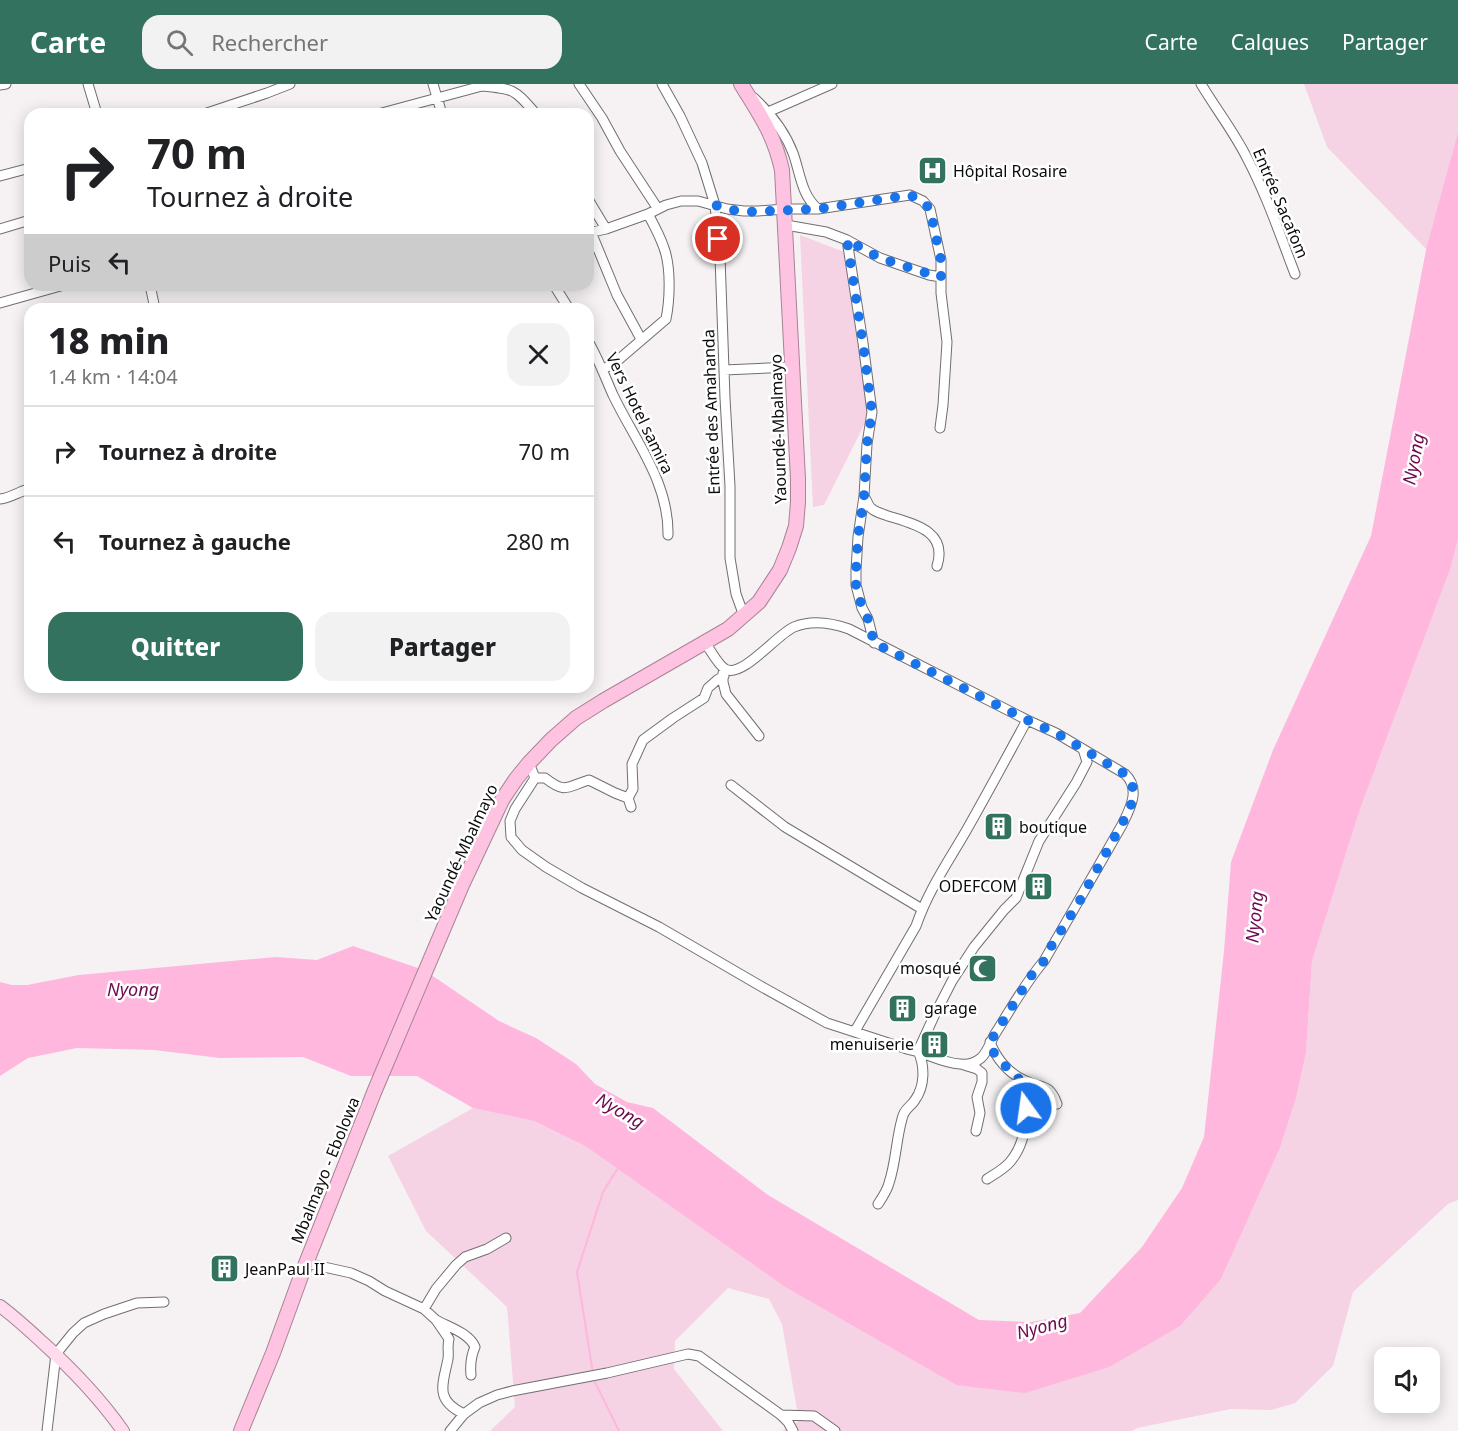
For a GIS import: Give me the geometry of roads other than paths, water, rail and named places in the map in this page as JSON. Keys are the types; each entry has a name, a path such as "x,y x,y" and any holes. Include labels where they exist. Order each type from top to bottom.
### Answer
{"highway":[{"name":"Yaoundé-Mbalmayo","path":"375,1090 462,885 502,800 516,779 551,740 576,718 705,643 744,616 759,602 780,570 789,549 796,526 798,479 782,170 770,131 743,86"},
{"name":"Mbalmayo - Ebolowa","path":"241,1431 375,1090"}],"main road":[{"path":"0,1306 71,1368 94,1393 123,1431"}],"street":[{"path":"0,85 6,84"},
{"path":"88,84 95,108"},
{"path":"222,108 290,84"},
{"path":"433,84 440,108"},
{"path":"579,84 658,209"},
{"name":"Entrée des Amahanda","path":"662,84 702,163 715,205 720,256 730,486 730,558 736,594 744,616"},
{"path":"768,112 832,84"},
{"name":"Entrée Sacafom","path":"1201,84 1234,134 1255,174 1270,205 1295,274"},
{"path":"402,108 482,85 508,88 522,97 531,108"},
{"path":"743,86 768,112 784,135 793,153 803,188 818,209"},
{"path":"0,176 24,170"},
{"path":"594,231 606,229 681,201 698,201 744,212 818,209 910,195 922,201 930,209 941,260 940,293 947,342 946,377 940,429"},
{"path":"594,209 606,229"},
{"path":"602,370 617,361 666,319 668,271 665,250 648,213"},
{"path":"0,229 24,222"},
{"path":"786,225 826,232 847,240 880,258 941,277"},
{"path":"847,240 872,412 858,537 856,585 874,643"},
{"path":"594,241 617,295 641,339"},
{"path":"0,303 43,291"},
{"name":"Vers Hotel samira","path":"594,350 613,395 655,474 666,513 668,535"},
{"path":"724,370 793,367"},
{"path":"0,499 24,490"},
{"path":"864,496 871,508 879,513 913,524 933,535 940,556 937,566"},
{"path":"535,778 545,778 562,789 589,780 630,802 633,789 632,764 643,740 704,698 708,688 723,672 743,668 786,632 804,624 835,624 849,629 1056,733 1125,774 1129,777 1133,788 1132,804 1122,825 1044,961 1031,976 985,1054 981,1059 968,1064 959,1064"},
{"path":"705,643 723,672 726,694 759,735"},
{"path":"855,1031 916,926 938,876 1027,720"},
{"path":"918,1051 944,997 974,947 1016,898 1039,841 1076,783 1086,762 1083,749"},
{"path":"530,763 535,778 510,821 511,837 522,850 573,883 658,927 828,1023 906,1049 977,1069 982,1073 982,1082 977,1097 980,1113 976,1131"},
{"path":"731,785 785,827 922,909"},
{"path":"990,1042 994,1053 1003,1064 1026,1082 1047,1088 1057,1104"},
{"path":"878,1204 889,1186 904,1111 915,1101 921,1087 922,1059 918,1051"},
{"path":"987,1179 1002,1170 1011,1160 1023,1136 1026,1108 1018,1077"},
{"path":"424,1309 436,1289 465,1257 487,1249 506,1238"},
{"path":"306,1263 351,1273 424,1309 436,1320 448,1339 443,1393 454,1409 464,1414"},
{"path":"47,1431 56,1354 73,1334 84,1323 104,1314 137,1303 164,1302"},
{"path":"436,1320 466,1335 472,1341 475,1347 470,1366 471,1375"},
{"path":"450,1431 464,1414 479,1403 496,1395 687,1354 699,1356 781,1415 793,1431"},
{"path":"781,1415 814,1416 835,1431"}],"water":[{"name":"Nyong","path":"1458,132 1458,539 1451,567 1360,809 1312,961 1306,1053 1296,1098 1280,1148 1221,1279 1180,1326 1109,1367 1025,1393 956,1385 785,1287 585,1146 534,1121 473,1108 417,1076 351,1076 303,1057 220,1058 154,1050 77,1048 28,1058 0,1076 0,982 27,985 79,975 276,957 317,960 353,946 424,970 499,1021 536,1038 576,1064 595,1084 627,1102 653,1108 768,1195 979,1320 1031,1322 1080,1313 1142,1247 1182,1188 1204,1137 1231,862 1273,750 1371,536 1426,250"}],"waterway":[{"path":"593,1374 577,1272 603,1192 618,1168"},
{"path":"594,1380 619,1431"}],"place":[{"name":"Hôpital Rosaire","path":"932,171"},
{"name":"boutique","path":"998,827"},
{"name":"ODEFCOM","path":"1038,886"},
{"name":"mosqué","path":"982,968"},
{"name":"garage","path":"903,1008"},
{"name":"menuiserie","path":"935,1044"},
{"name":"JeanPaul II","path":"224,1269"}]}
